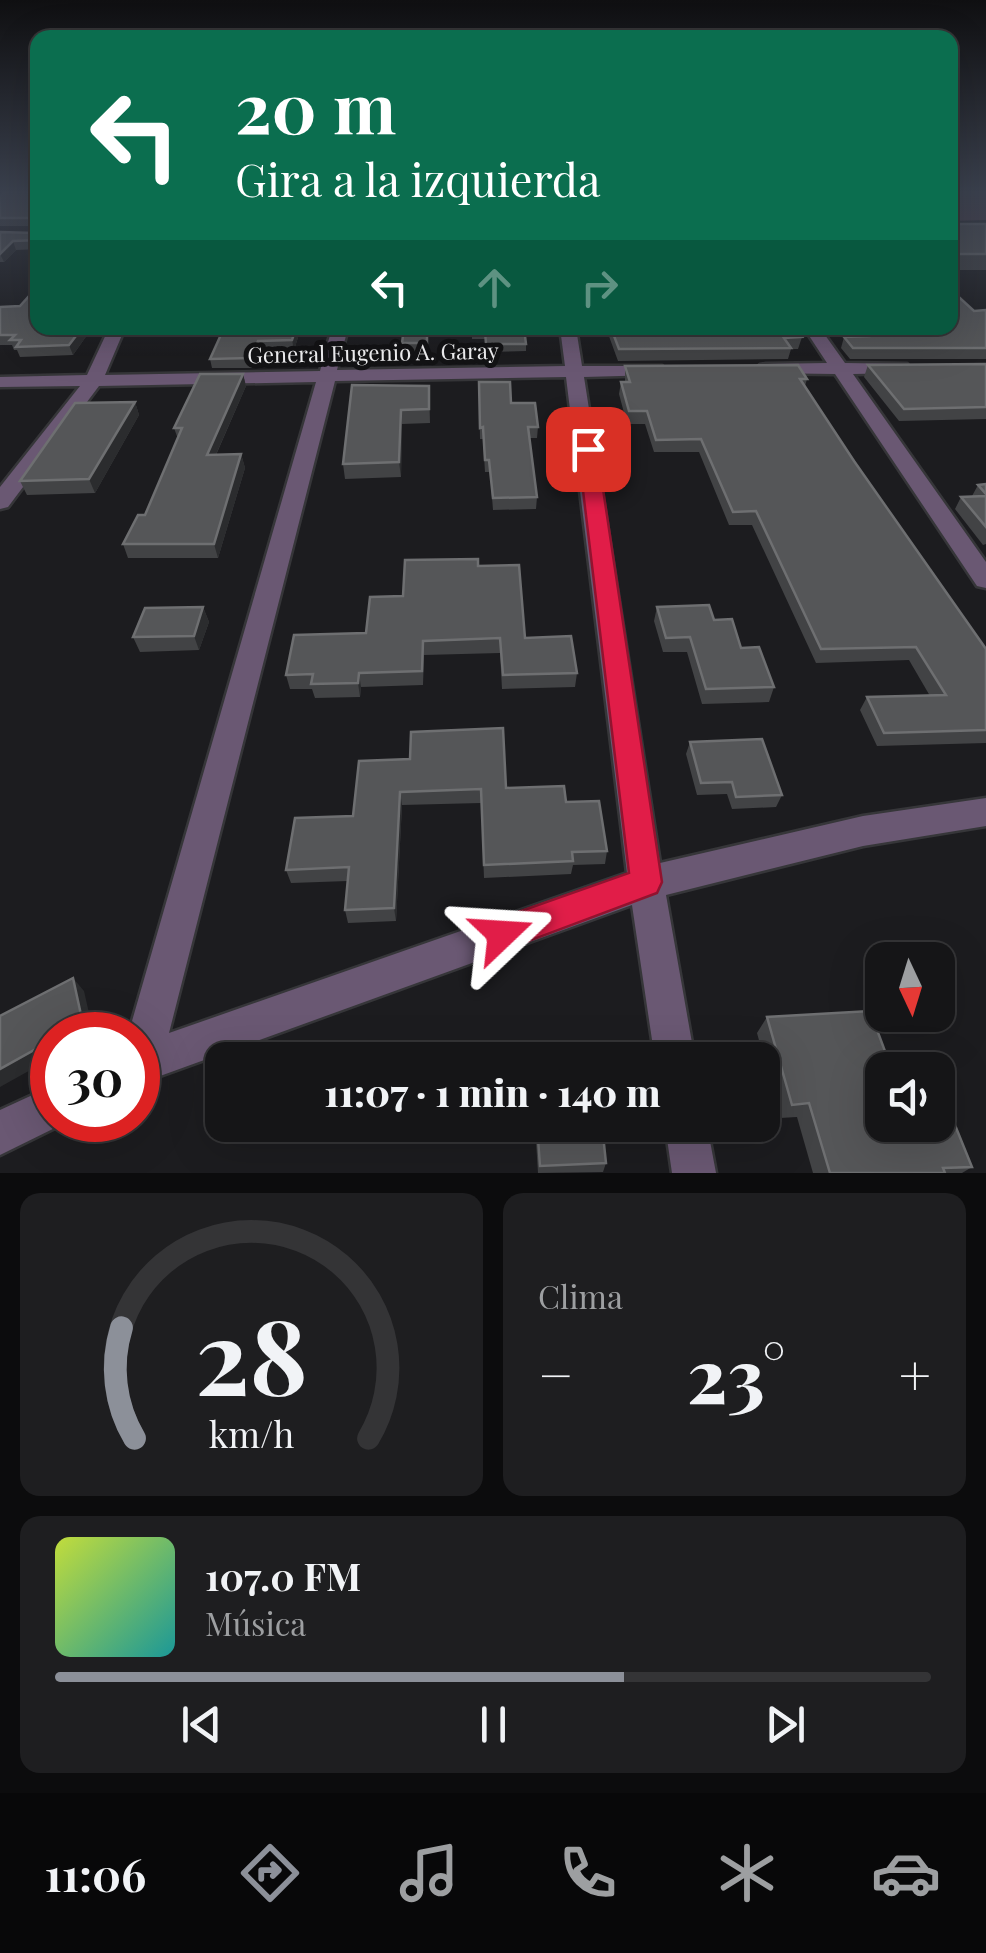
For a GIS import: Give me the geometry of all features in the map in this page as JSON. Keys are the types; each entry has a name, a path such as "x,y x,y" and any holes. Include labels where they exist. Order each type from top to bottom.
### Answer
{"street":[{"path":"0,502 94,380 114,335"},
{"path":"153,1012 338,335"},
{"path":"570,335 672,1042"},
{"path":"817,335 986,580"},
{"path":"747,369 914,368"},
{"name":"General Eugenio A. Garay","path":"0,382 671,370"},
{"path":"160,1056 646,882 863,830 986,812"},
{"path":"0,1133 30,1118"},
{"path":"689,1142 694,1173"}],"building":[{"path":"958,246 986,246 986,254 958,254"},
{"path":"30,295 30,335 77,335 69,345 16,347 21,340 10,340 15,335 0,335 0,307 20,306"},
{"path":"958,296 974,311 986,310 986,348 853,348 844,337 958,335"},
{"path":"221,335 294,335 292,340 258,341 251,358 210,359"},
{"path":"403,335 427,335 427,343 402,343"},
{"path":"485,335 525,335 526,344 486,344"},
{"path":"614,335 802,337 784,338 791,348 619,349"},
{"path":"986,364 986,407 904,409 868,365"},
{"path":"798,365 807,379 800,379 854,461 986,649 986,730 884,733 867,697 946,695 916,647 821,649 756,511 733,512 701,439 656,440 647,411 629,411 621,382 630,382 625,366"},
{"path":"200,374 243,374 207,455 241,454 214,544 123,544 138,515 145,515 182,428 174,428"},
{"path":"479,382 510,382 511,403 535,403 538,427 528,427 537,497 493,498 483,427 480,428"},
{"path":"352,385 429,386 429,409 401,410 399,462 343,464"},
{"path":"135,402 89,479 20,481 75,403"},
{"path":"986,496 986,527 961,497"},
{"path":"478,559 478,566 519,565 525,638 571,636 577,673 503,675 500,638 423,641 422,671 359,673 358,683 311,684 313,674 286,675 294,635 366,633 370,597 403,596 405,560"},
{"path":"709,605 714,620 732,619 741,648 759,647 774,687 706,689 690,637 666,638 657,607"},
{"path":"203,607 194,636 133,637 145,608"},
{"path":"503,728 506,788 564,786 566,802 599,801 607,851 572,852 573,861 484,865 481,789 400,792 394,908 345,910 349,867 286,870 295,818 353,816 359,761 410,759 411,732"},
{"path":"762,739 782,795 736,797 732,782 701,783 690,742"},
{"path":"73,978 80,1012 30,1012 30,1052 0,1069 0,1016"},
{"path":"865,1011 865,1032 878,1032 885,1052 865,1052 865,1142 955,1142 955,1125 972,1167 943,1168 945,1173 830,1173 809,1103 792,1105 780,1063 780,1042 774,1042 767,1017"},
{"path":"538,1142 604,1142 606,1163 540,1166"}],"route":[{"path":"502,934 646,882 588,449"}]}
